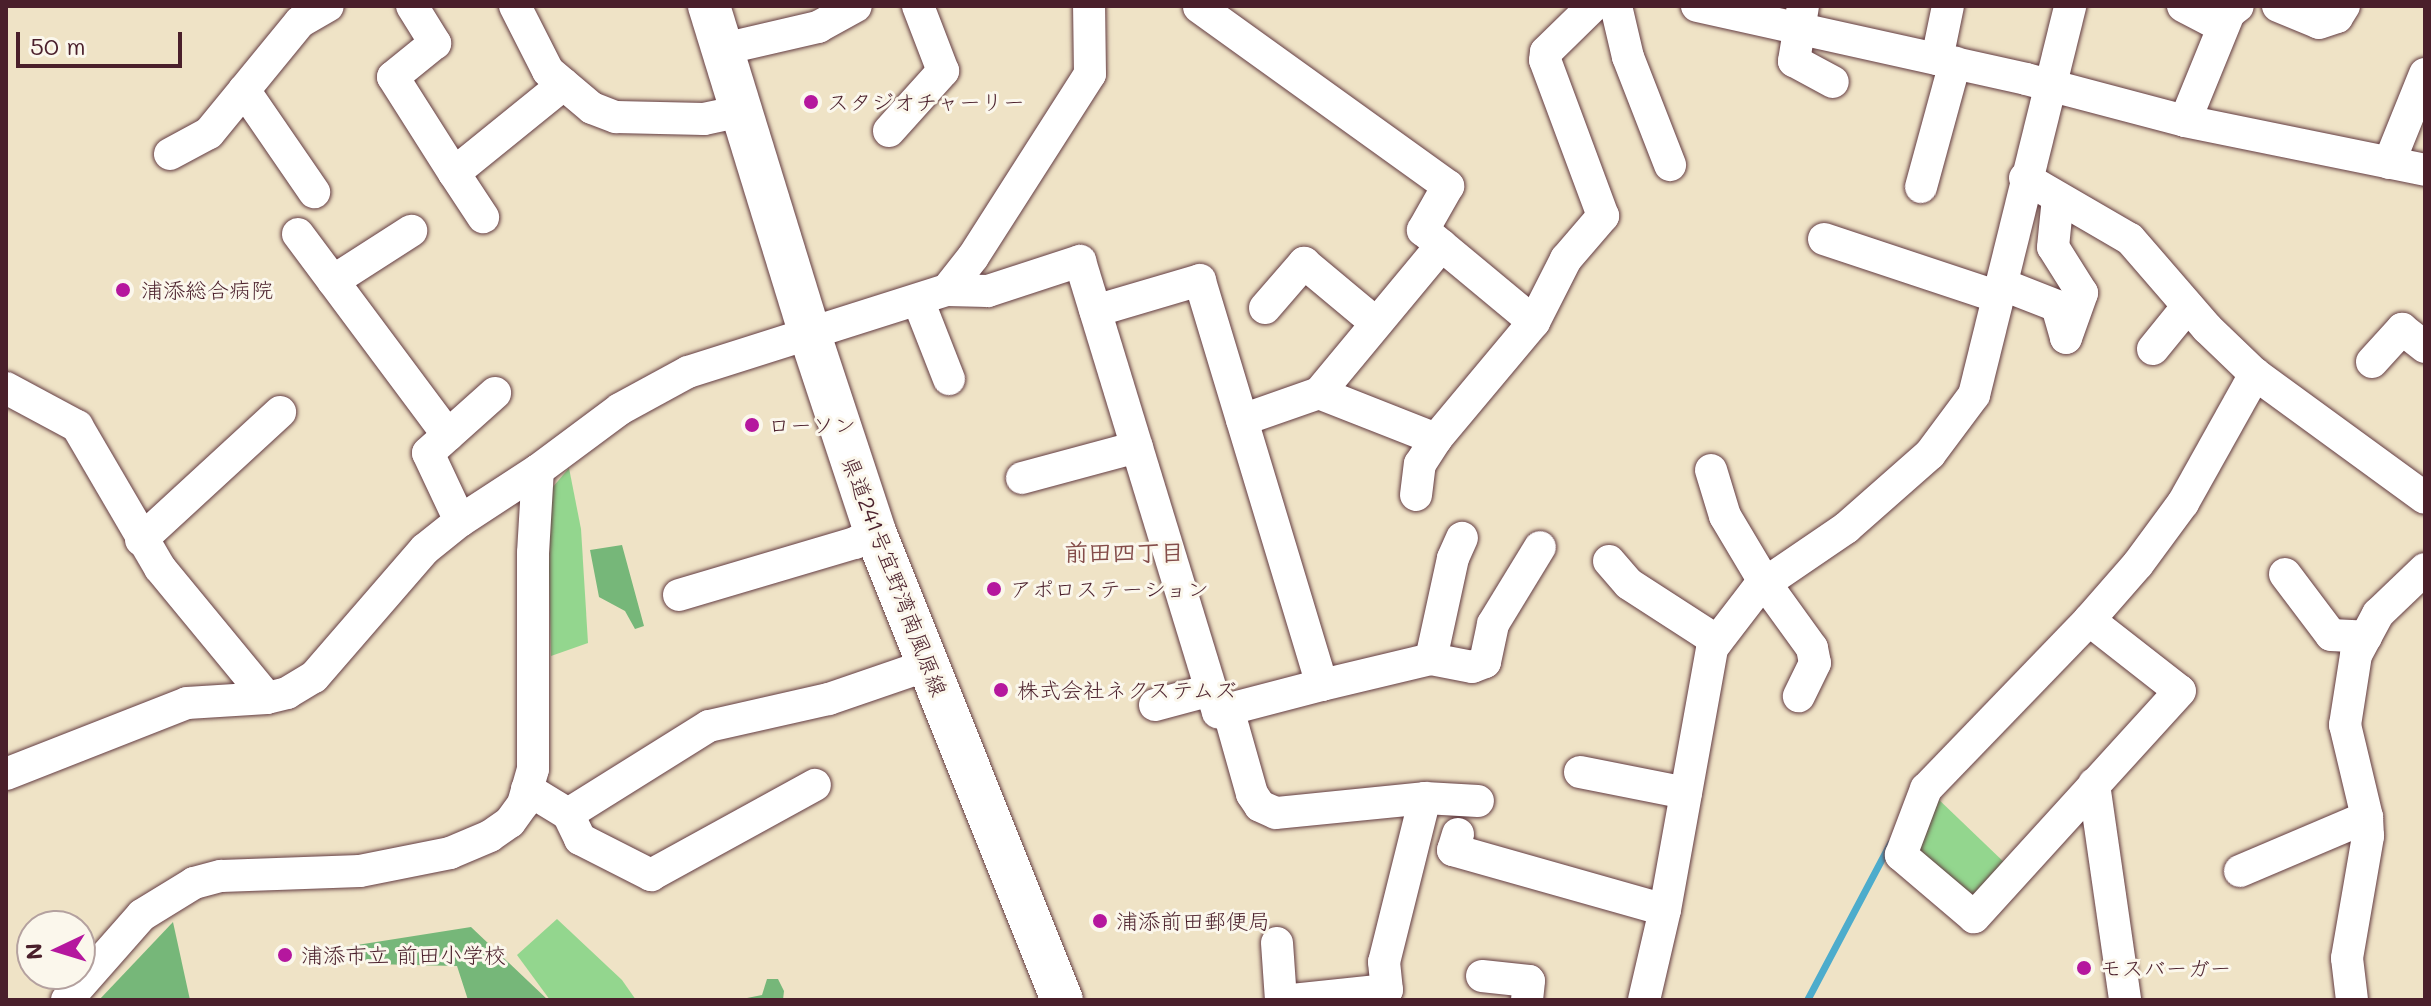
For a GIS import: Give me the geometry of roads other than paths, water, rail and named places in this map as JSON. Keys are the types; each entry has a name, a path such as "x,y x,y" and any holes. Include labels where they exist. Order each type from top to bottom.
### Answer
{"main road":[{"name":"県道241号宜野湾南風原線","path":"709,6 810,335 875,532 1062,1000"}],"street":[{"path":"170,154 209,133 244,90 289,14 328,6"},
{"path":"412,6 435,43 393,77 483,217"},
{"path":"515,6 548,71 592,108 616,117 704,119 742,111"},
{"path":"723,49 818,27 856,6"},
{"path":"889,131 943,71 918,6"},
{"path":"933,295 973,257 1090,74 1089,6"},
{"path":"1416,495 1420,464 1436,439 1534,322 1566,259 1603,216 1545,60 1546,52 1593,6"},
{"path":"1616,6 1628,57 1670,165"},
{"path":"1697,6 1802,18 1946,61 2185,121 2425,170"},
{"path":"1921,187 1946,61 1948,6"},
{"path":"1644,1000 1665,910 1712,648 1765,583 1846,528 1930,454 1974,395 2025,178 2048,87 2055,75 2070,6"},
{"path":"2183,6 2230,16 2185,121"},
{"path":"2278,6 2319,23 2337,17 2344,6"},
{"path":"1199,7 1448,186 1423,230 1534,322"},
{"path":"1802,18 1794,61 1833,82"},
{"path":"2389,163 2425,74"},
{"path":"454,173 564,84"},
{"path":"244,90 314,192"},
{"path":"2025,178 2130,239 2188,306 2255,374 2425,498"},
{"path":"1824,239 2057,306 2066,338 2082,293 2053,247 2058,198"},
{"path":"333,281 411,231"},
{"path":"298,234 448,435"},
{"path":"1242,420 1319,393 1442,245"},
{"path":"6,774 187,703 267,698 287,693 314,677 425,549 620,409 688,372 933,295 988,291 1080,261 1219,700 1252,794 1260,806 1276,813 1425,798 1478,801"},
{"path":"1265,308 1304,263 1376,323"},
{"path":"1095,311 1200,280 1322,685"},
{"path":"933,295 949,379"},
{"path":"2153,349 2188,306"},
{"path":"2372,362 2402,329 2425,347"},
{"path":"2089,620 2180,691 1974,917 1901,855 1926,789 2089,620 2138,564 2183,503 2255,374"},
{"path":"6,388 77,426 141,540 267,698"},
{"path":"460,521 428,453 495,393"},
{"path":"1319,393 1436,439"},
{"path":"141,540 280,412"},
{"path":"1022,478 1137,447"},
{"path":"67,1000 142,915 194,883 221,876 360,871 450,853 490,836 510,822 523,804 533,769 533,553 538,470"},
{"path":"1711,470 1725,516 1765,583 1812,648 1815,663 1799,696"},
{"path":"679,595 855,543 875,532"},
{"path":"1431,659 1453,558 1462,538"},
{"path":"1155,705 1219,700 1322,685 1431,659 1472,667 1485,662 1493,624 1540,547"},
{"path":"1609,561 1629,584 1717,641"},
{"path":"2352,1000 2347,958 2368,836 2367,817 2345,725 2356,655 2378,614 2395,594 2425,569"},
{"path":"2285,574 2331,635 2366,637"},
{"path":"568,814 709,726 829,699 928,665"},
{"path":"1580,772 1686,793"},
{"path":"2094,784 2125,1000"},
{"path":"527,789 568,814 580,839 651,875 815,785"},
{"path":"1290,1000 1387,990 1384,962 1425,798"},
{"path":"2240,871 2367,817"},
{"path":"1458,834 1453,850 1665,910"},
{"path":"1277,943 1281,1000"},
{"path":"1482,976 1529,981 1527,1000"}],"waterway":[{"path":"1807,1000 1890,843"}],"place":[{"name":"スタジオチャーリー","path":"811,102"},
{"name":"浦添総合病院","path":"123,290"},
{"name":"ローソン","path":"752,425"},
{"name":"アポロステーション","path":"994,589"},
{"name":"株式会社ネクステムズ","path":"1001,690"},
{"name":"浦添前田郵便局","path":"1100,921"},
{"name":"浦添市立 前田小学校","path":"285,955"},
{"name":"モスバーガー","path":"2084,968"}],"district":[{"name":"前田四丁目","path":"1124,552"}]}
